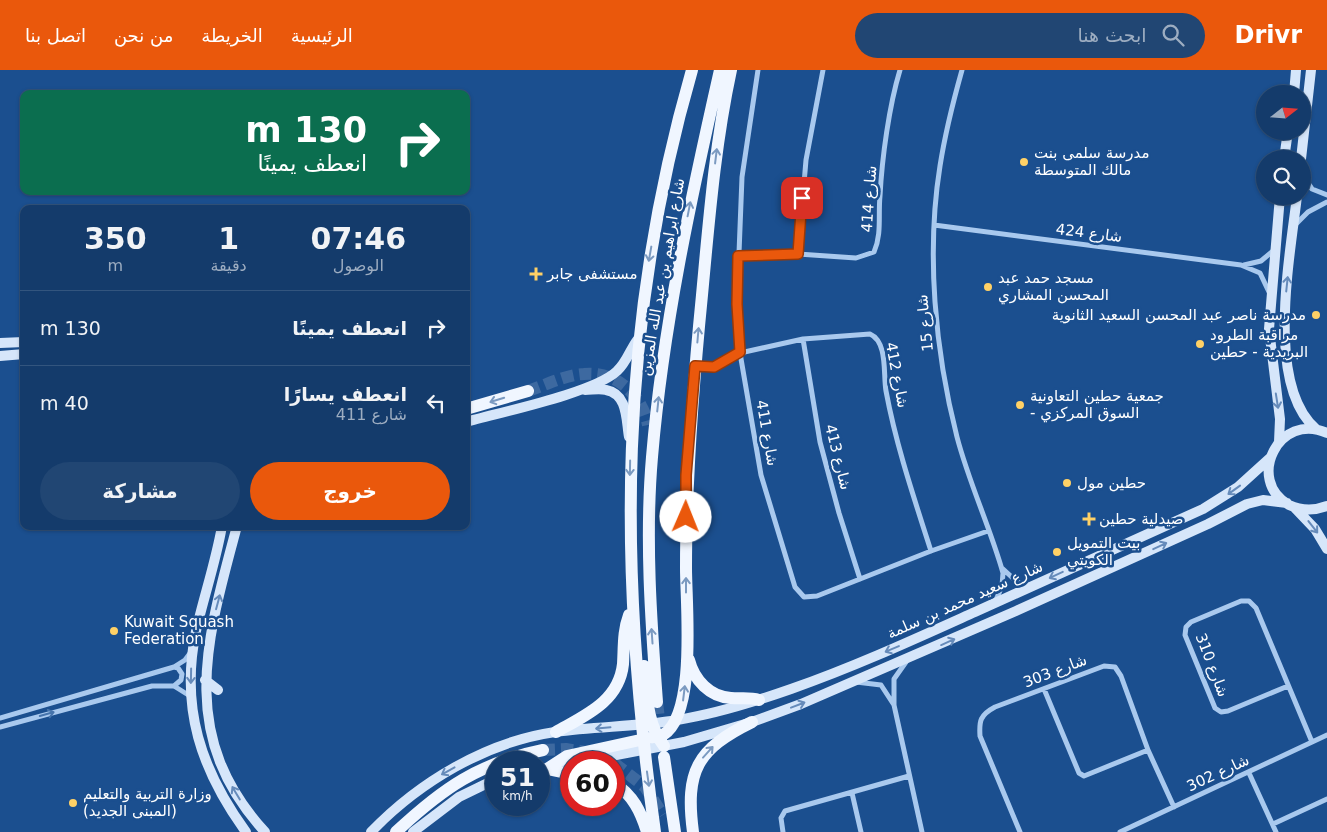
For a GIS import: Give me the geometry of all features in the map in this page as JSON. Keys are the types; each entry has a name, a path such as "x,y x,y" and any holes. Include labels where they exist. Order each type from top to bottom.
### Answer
{"main road":[{"path":"655,832 643,745 646,724 632,608 630,443 638,339 648,262 663,178 692,70"},
{"name":"شارع ابراهيم بن عبد الله المزين","path":"656,702 649,547 652,458 664,342 689,206 720,70"},
{"path":"661,747 668,732 678,720 684,700 687,651 686,475 695,366 720,124 731,70"},
{"path":"470,408 528,391"},
{"path":"648,425 652,458"},
{"path":"556,732 594,711 614,689 622,673 626,626 632,608"},
{"path":"687,651 693,671 709,691 724,697 759,700"},
{"path":"693,832 690,791 700,762 714,745 752,722"},
{"path":"646,724 661,747 675,832"},
{"path":"550,765 567,756 643,745 661,747"},
{"path":"396,832 436,796 470,774 502,760 543,750"},
{"path":"625,791 636,805 648,832"},
{"path":"664,815 669,832"}],"street":[{"name":"شارع 411","path":"758,70 742,177 737,304 740,352 761,475 795,587 804,598 817,596 931,551 988,531"},
{"path":"798,254 806,160 823,70"},
{"name":"شارع 414","path":"738,256 798,254 856,258 874,252 879,240 880,195 891,112 900,70"},
{"name":"شارع 15","path":"962,70 940,168 934,225 934,287 943,371 957,437 1001,567 1002,586 994,604"},
{"path":"1295,85 1296,70"},
{"path":"1303,150 1311,70"},
{"path":"1311,188 1327,195"},
{"path":"1293,228 1308,212 1327,202"},
{"path":"1279,205 1270,296 1269,329 1272,366 1280,419 1279,442 1270,458 1269,471 1271,483 1277,494 1291,505 1314,529 1327,549"},
{"path":"1296,205 1285,316 1288,368 1292,392 1298,408 1316,429"},
{"name":"شارع 424","path":"934,225 1241,265 1260,273 1265,280 1270,296"},
{"name":"شارع 424","path":"1241,265 1261,260 1276,247"},
{"name":"شارع 412","path":"695,366 714,367 740,352 803,339 870,334 876,337 881,346 886,390 902,458 931,551"},
{"path":"470,421 582,390 605,379 617,371 638,339"},
{"name":"شارع 413","path":"803,339 820,442 839,513 860,579"},
{"path":"0,343 20,342"},
{"path":"0,356 20,354"},
{"path":"1272,366 1280,370 1288,368"},
{"path":"582,390 605,390 619,398 626,410 630,443"},
{"path":"1279,442 1296,431 1316,429 1327,433"},
{"name":"شارع سعيد محمد بن سلمة","path":"371,832 406,798 454,768 501,747 556,732 678,720 759,700 853,665 994,604 1203,509 1238,487 1270,458"},
{"name":"شارع سعيد محمد بن سلمة","path":"661,747 752,722 856,682 1208,524 1252,502 1269,500 1308,510 1327,506"},
{"path":"1203,509 1208,515 1208,524"},
{"path":"221,530 192,650 191,697 196,732 209,770 228,808 246,832"},
{"path":"236,530 214,617 206,660 205,680 209,720 223,767 242,803 265,832"},
{"path":"1001,567 1012,579 1034,585"},
{"name":"شارع 310","path":"1288,686 1228,711 1221,712 1215,708 1185,635 1186,627 1191,622 1241,601 1249,601 1256,608 1312,742"},
{"path":"0,718 174,668 185,660 192,650"},
{"path":"909,659 894,678 894,705 922,832"},
{"name":"شارع 303","path":"1020,832 980,736 979,721 984,713 995,708 1104,666 1115,667 1121,676 1148,750 1174,807"},
{"path":"174,668 178,668 182,674 181,680 174,686"},
{"path":"205,680 218,690"},
{"path":"856,682 881,685 887,691 894,705"},
{"path":"0,728 152,686 174,686 191,697"},
{"path":"1044,689 1079,773 1084,776 1148,750"},
{"name":"شارع 302","path":"1120,832 1327,735"},
{"path":"621,751 643,745"},
{"path":"1249,773 1276,832"},
{"path":"783,832 781,818 785,811 909,776"},
{"path":"413,832 459,797 485,783"},
{"path":"852,793 861,832"},
{"path":"1273,824 1327,799"}],"tunnel":[{"path":"528,391 577,375 596,374 607,376 626,387 634,395 645,414 648,425"},
{"path":"657,702 661,735"},
{"path":"543,750 566,749 579,751"},
{"path":"625,772 645,787 663,815"}],"place":[{"name":"مدرسة سلمى بنت مالك المتوسطة","path":"1024,162"},
{"name":"مستشفى جابر","path":"536,274"},
{"name":"مسجد حمد عبد المحسن المشاري","path":"988,287"},
{"name":"مدرسة ناصر عبد المحسن السعيد الثانوية","path":"1316,315"},
{"name":"مراقبة الطرود البريدية - حطين","path":"1200,344"},
{"name":"جمعية حطين التعاونية - السوق المركزي","path":"1020,405"},
{"name":"حطين مول","path":"1067,483"},
{"name":"صيدلية حطين","path":"1089,519"},
{"name":"بيت التمويل الكويتي","path":"1057,552"},
{"name":"Kuwait Squash Federation","path":"114,631"},
{"name":"وزارة التربية والتعليم (المبنى الجديد)","path":"73,803"}],"route":[{"path":"686,517 686,475 695,366 714,367 740,352 737,304 738,256 798,254 802,198"}]}
